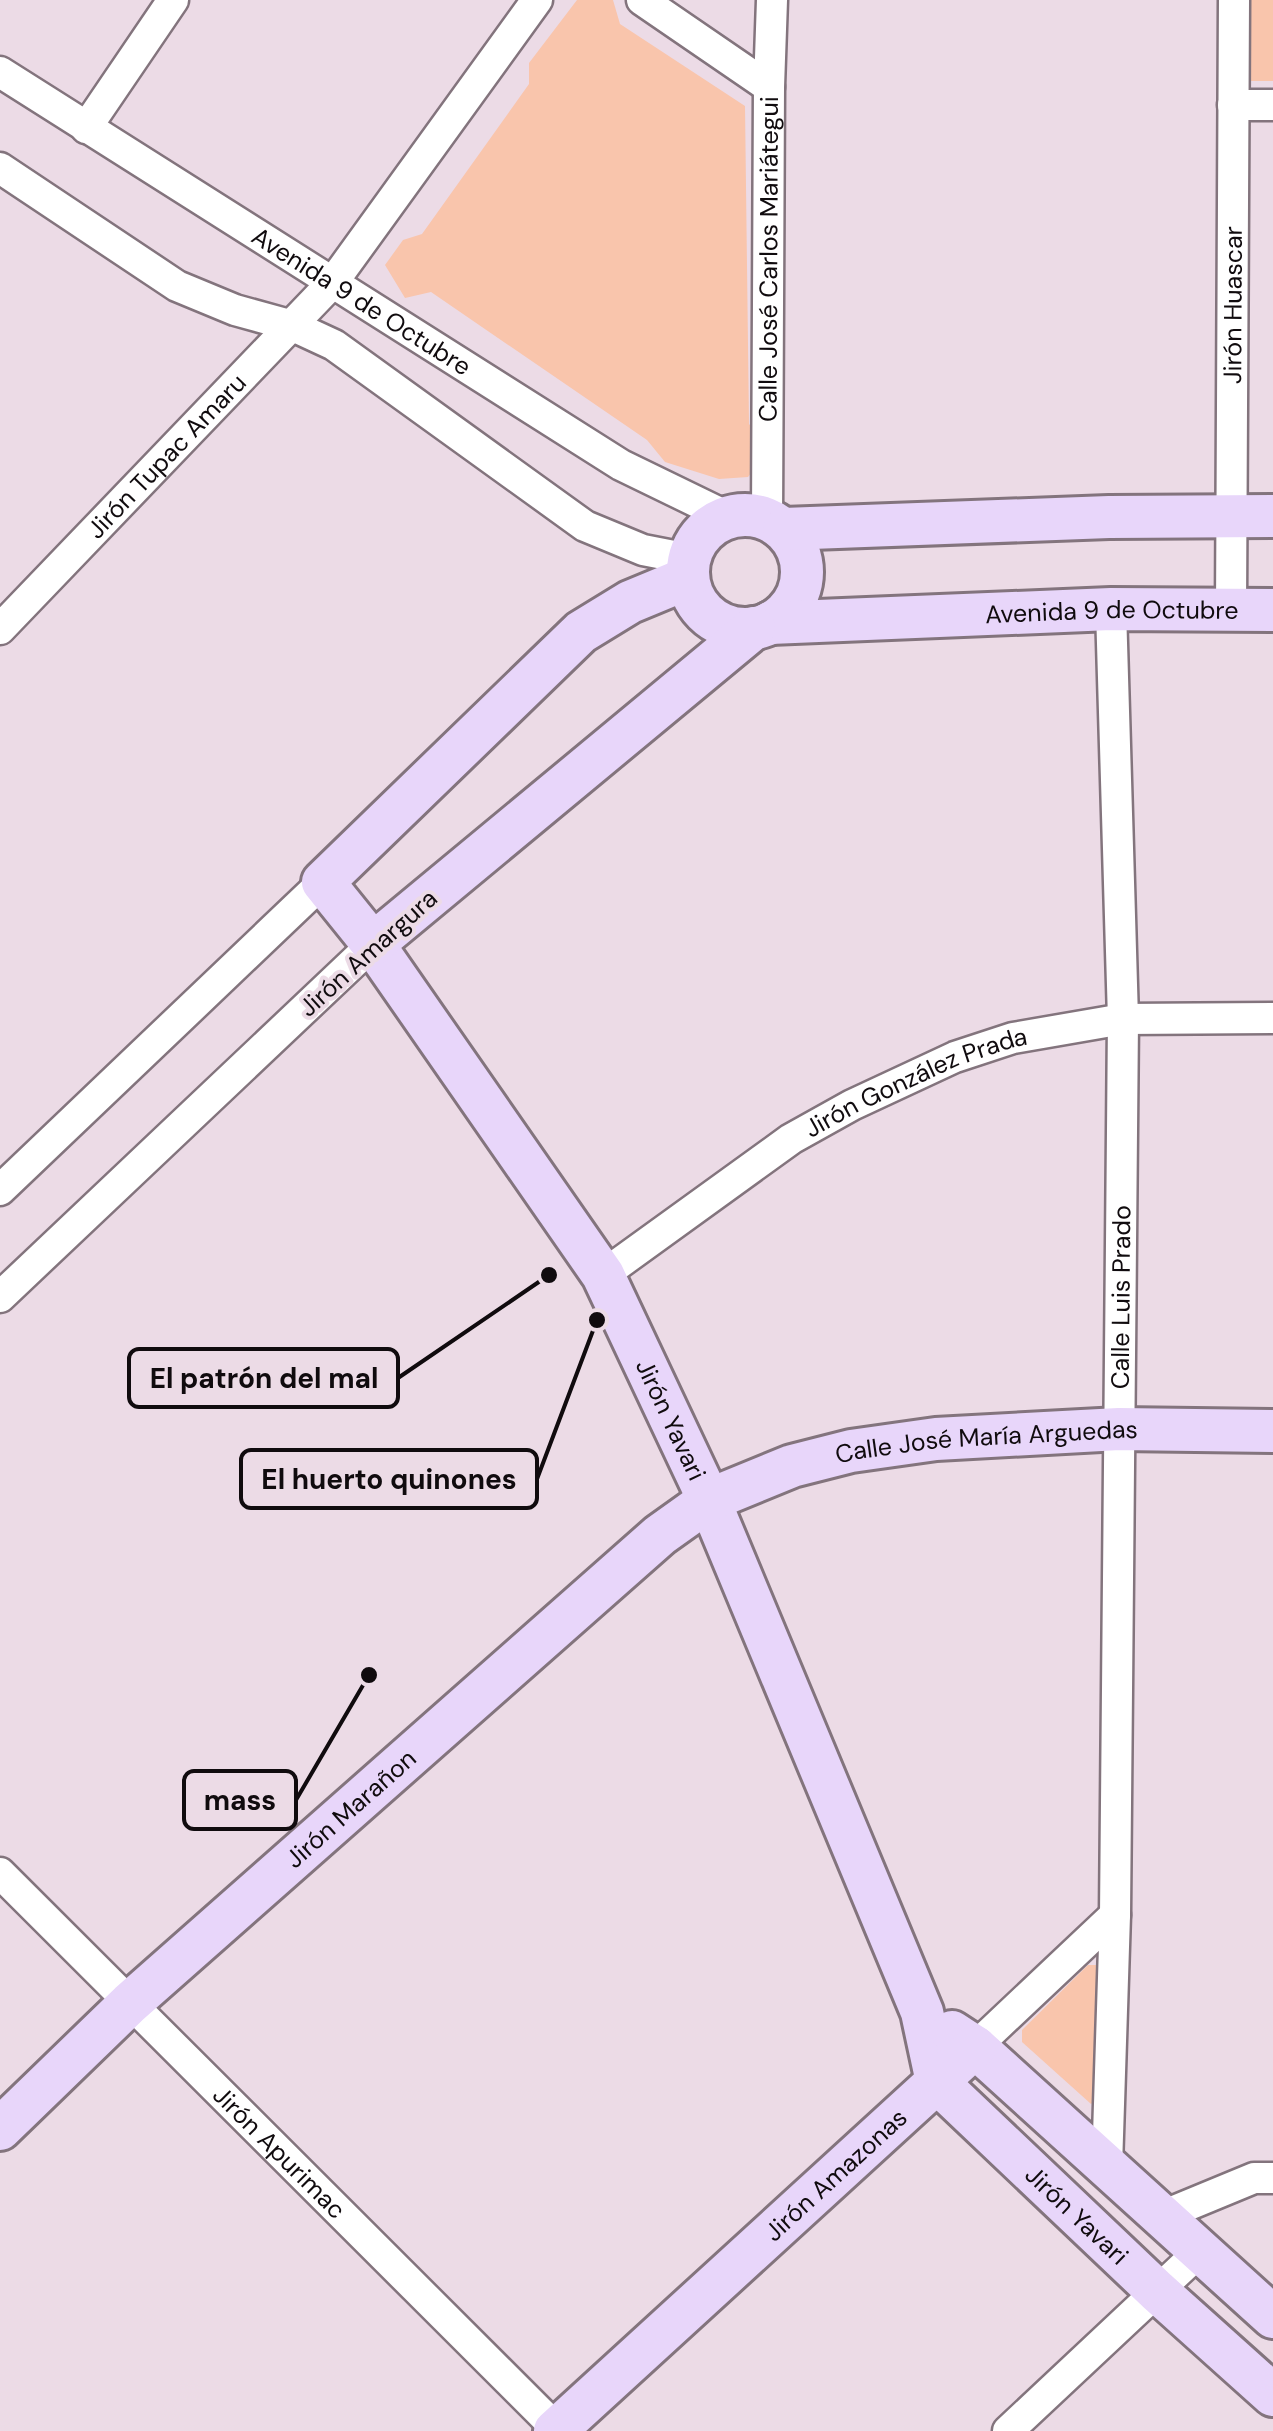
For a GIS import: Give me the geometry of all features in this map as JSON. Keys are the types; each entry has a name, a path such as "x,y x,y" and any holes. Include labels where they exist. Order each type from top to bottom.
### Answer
{"street":[{"path":"86,128 173,0"},
{"name":"Jirón Tupac Amaru","path":"0,629 332,282 536,0"},
{"path":"642,0 769,87"},
{"name":"Calle José Carlos Mariátegui","path":"760,522 772,0"},
{"name":"Jirón Huascar","path":"1230,610 1234,0"},
{"name":"Avenida 9 de Octubre","path":"0,72 621,466 760,522 1273,516"},
{"path":"1233,105 1273,105"},
{"path":"0,168 177,286 235,310 293,326 334,346 585,526 688,568"},
{"path":"760,522 796,545 802,563 796,600 784,614 762,626 736,628 719,623 705,613 694,596 688,568 697,540 710,526 760,522"},
{"path":"0,1190 581,632 688,568"},
{"name":"Avenida 9 de Octubre","path":"762,626 1111,610 1273,610"},
{"name":"Calle Luis Prado","path":"1107,2167 1114,1915 1123,1018 1111,610"},
{"name":"Jirón Amargura","path":"4,1285 372,944 762,626"},
{"name":"Jirón Yavari","path":"323,882 372,944 603,1275 708,1500 922,2012 936,2082 1156,2291 1273,2395"},
{"name":"Jirón González Prada","path":"603,1275 791,1139 852,1105 956,1057 1013,1038 1123,1018 1273,1018"},
{"name":"Calle José María Arguedas","path":"708,1500 792,1466 851,1451 936,1439 1119,1429 1273,1431"},
{"name":"Jirón Marañon","path":"0,2129 130,2003 660,1535 708,1500"},
{"name":"Jirón Apurimac","path":"0,1873 557,2430"},
{"name":"Jirón Amazonas","path":"557,2430 1114,1915"},
{"path":"922,2012 975,2047 1273,2316"},
{"path":"1162,2216 1254,2178 1273,2178"},
{"path":"1008,2431 1200,2251"}],"shaded area":[{"path":"577,0 613,0 620,24 745,106 749,424 762,439 762,459 748,477 719,479 665,462 647,440 431,292 405,298 385,265 403,240 422,234 529,84 529,63"},
{"path":"1250,0 1273,0 1273,81 1250,81"},
{"path":"1088,1965 1097,1965 1099,2098 1091,2104 1022,2042 1022,2030"}],"place":[{"name":"El patrón del mal","path":"549,1275"},
{"name":"El huerto quinones","path":"597,1320"},
{"name":"mass","path":"369,1675"}]}
